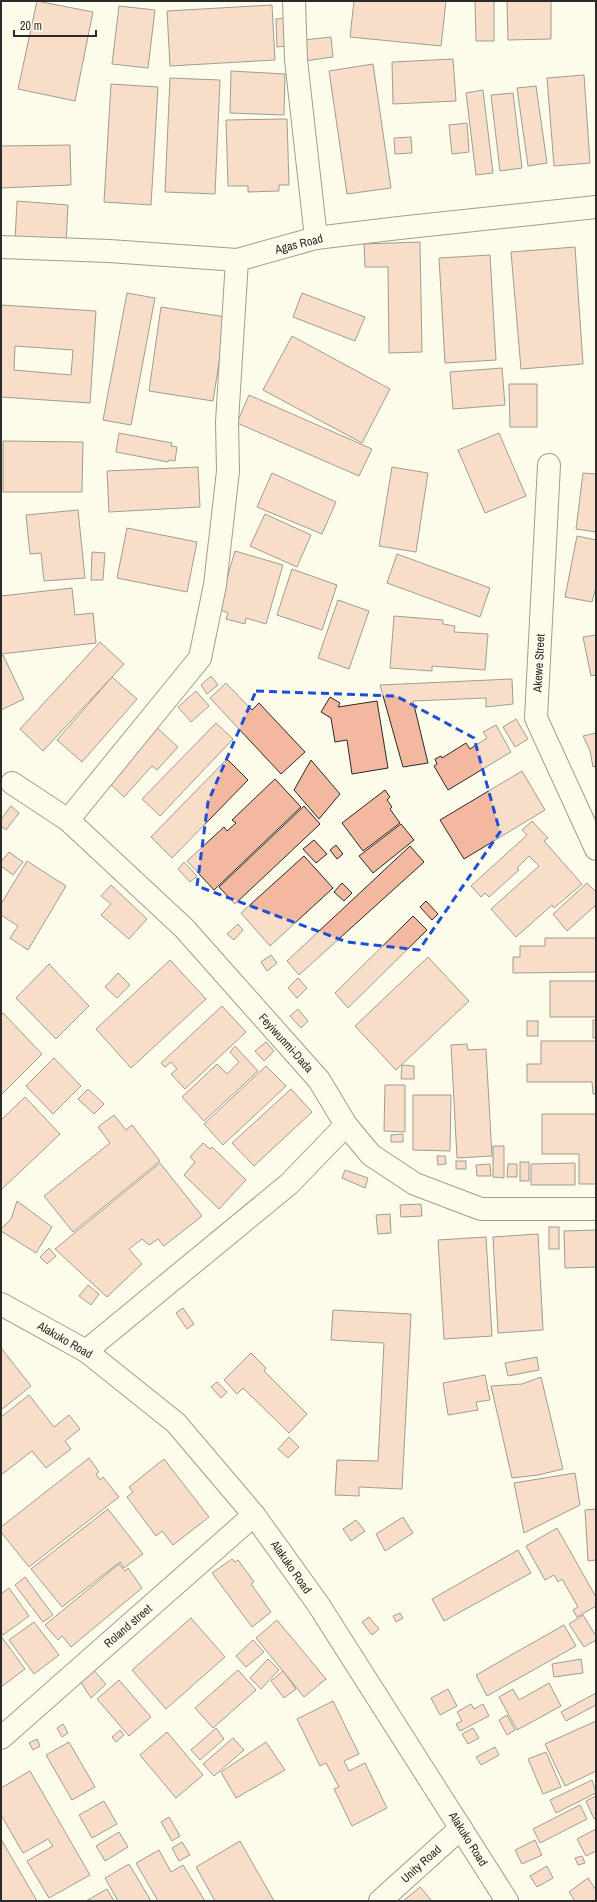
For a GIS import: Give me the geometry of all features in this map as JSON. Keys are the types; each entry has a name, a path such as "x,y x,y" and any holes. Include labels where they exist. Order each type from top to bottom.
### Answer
{"street":[{"path":"294,1 296,60 316,238"},
{"name":"Agas Road","path":"1,247 109,251 237,260 316,238 596,207"},
{"path":"68,820 200,658 215,585 228,470 227,422 237,260"},
{"name":"Akewe Street","path":"549,465 536,718 596,849"},
{"name":"Feyiwunmi-Dada","path":"12,783 68,820 184,928 319,1080 346,1125 372,1155 415,1184 481,1209 596,1209"},
{"path":"86,1351 289,1184 346,1125"},
{"name":"Alakuko Road","path":"1,1304 86,1351 176,1423 254,1515 318,1604 462,1828 507,1901"},
{"name":"Roland street","path":"1,1738 254,1515"},
{"name":"Unity Road","path":"380,1901 462,1828"}],"highlighted area":[{"path":"256,691 396,696 474,738 500,832 419,950 347,942 197,886 208,802"}],"building":[{"path":"37,1 93,12 75,101 18,89"},
{"path":"354,1 446,1 441,46 350,37"},
{"path":"475,1 494,1 494,41 476,41"},
{"path":"507,1 551,1 551,39 508,40"},
{"path":"272,5 275,60 170,66 167,11"},
{"path":"119,6 155,10 148,68 112,64"},
{"path":"285,18 286,46 277,47 276,19"},
{"path":"331,37 333,57 305,61 303,40"},
{"path":"453,59 456,101 393,104 392,62"},
{"path":"373,64 391,188 347,194 329,71"},
{"path":"231,71 285,74 284,115 230,113"},
{"path":"584,75 590,163 554,166 547,78"},
{"path":"170,78 220,80 215,194 165,192"},
{"path":"111,84 158,87 151,205 104,202"},
{"path":"536,86 547,163 528,166 517,88"},
{"path":"483,90 493,173 476,175 466,93"},
{"path":"513,93 522,168 500,171 491,95"},
{"path":"287,119 289,185 279,185 279,191 248,192 248,186 228,186 226,120"},
{"path":"467,123 469,152 452,154 449,125"},
{"path":"411,137 412,153 395,154 394,138"},
{"path":"70,145 71,185 1,188 1,146"},
{"path":"17,201 68,205 66,244 15,241"},
{"path":"420,242 422,352 389,353 388,267 365,267 364,244"},
{"path":"575,247 583,364 521,369 511,252"},
{"path":"490,255 496,360 445,363 439,258"},
{"path":"127,293 155,298 131,425 103,420"},
{"path":"302,293 365,317 355,341 293,317"},
{"path":"1,305 96,311 90,403 1,397","holes":["15,346 73,350 71,375 14,370"]},
{"path":"161,307 226,317 213,401 149,391"},
{"path":"292,336 390,389 362,443 263,390"},
{"path":"502,368 505,405 453,409 450,372"},
{"path":"509,384 537,384 537,427 510,427"},
{"path":"249,395 372,449 359,476 237,423"},
{"path":"119,433 172,443 171,446 177,447 175,461 169,460 168,462 116,452"},
{"path":"499,433 526,496 485,513 458,450"},
{"path":"3,441 83,442 82,492 3,492"},
{"path":"198,467 200,507 109,512 107,471"},
{"path":"392,467 428,473 416,552 379,546"},
{"path":"272,473 336,502 322,534 257,507"},
{"path":"583,473 596,474 596,532 576,529"},
{"path":"78,510 85,578 44,581 41,553 30,554 26,515"},
{"path":"265,514 311,535 297,567 250,546"},
{"path":"127,528 197,542 187,592 117,578"},
{"path":"577,536 596,540 596,587 592,602 565,597"},
{"path":"235,551 283,565 266,624 246,618 245,624 226,619 228,613 218,609"},
{"path":"92,552 105,553 103,580 91,580"},
{"path":"397,554 490,588 480,617 387,583"},
{"path":"292,569 337,585 322,630 277,615"},
{"path":"72,588 75,615 93,613 96,643 1,654 1,596"},
{"path":"338,600 369,611 349,669 318,658"},
{"path":"394,616 443,620 443,624 455,626 454,632 488,634 485,670 432,666 432,671 390,668"},
{"path":"596,635 596,675 591,676 583,637"},
{"path":"100,642 124,664 43,751 20,729"},
{"path":"3,655 24,699 1,710 1,656"},
{"path":"211,676 218,685 207,694 201,685"},
{"path":"112,677 137,699 82,762 57,740"},
{"path":"512,679 513,704 486,707 486,698 413,701 428,763 403,767 380,685"},
{"path":"226,683 252,710 259,703 305,752 281,774 210,698"},
{"path":"196,691 209,706 191,722 178,707"},
{"path":"330,697 340,703 338,707 377,701 388,768 352,774 347,740 335,742 331,718 321,712"},
{"path":"516,719 528,739 515,747 503,727"},
{"path":"216,723 233,739 160,816 142,799"},
{"path":"154,725 178,747 157,770 152,766 124,797 105,779"},
{"path":"496,725 511,752 448,790 434,766 437,764 435,759 441,756 442,758 466,743 470,749 487,738 483,732"},
{"path":"596,733 596,766 593,767 590,751 583,736"},
{"path":"227,759 248,780 172,858 151,837"},
{"path":"311,760 340,794 319,819 294,790"},
{"path":"522,771 545,810 464,859 440,820"},
{"path":"275,779 301,807 214,890 187,861 224,827 227,831 236,823 232,820"},
{"path":"385,790 390,797 387,800 392,807 390,809 400,823 363,851 342,823"},
{"path":"11,806 19,813 6,830 1,826 1,819"},
{"path":"304,806 320,824 235,904 219,887"},
{"path":"532,821 548,838 544,841 582,884 554,908 552,905 516,937 491,909 539,866 529,856 517,868 519,870 489,897 485,893 481,897 471,886 527,835 522,830"},
{"path":"401,824 414,840 373,873 359,856"},
{"path":"314,840 327,854 316,863 303,849"},
{"path":"336,845 343,854 337,859 330,850"},
{"path":"410,846 424,862 299,975 287,961"},
{"path":"9,852 23,862 13,875 1,866 1,862"},
{"path":"304,856 333,888 270,946 241,913"},
{"path":"27,861 66,886 28,950 10,938 18,926 1,915 1,904"},
{"path":"184,862 197,876 190,882 178,869"},
{"path":"342,883 352,893 344,901 334,892"},
{"path":"587,883 596,892 596,905 567,931 553,914"},
{"path":"111,885 147,919 129,939 101,915 111,904 101,896"},
{"path":"426,901 438,914 432,920 420,907"},
{"path":"413,916 427,930 348,1008 335,993"},
{"path":"238,924 243,930 234,940 227,934"},
{"path":"545,938 596,938 596,972 513,973 513,957 520,957 520,946 545,946"},
{"path":"271,955 277,963 267,971 261,962"},
{"path":"428,957 469,1001 396,1070 355,1026"},
{"path":"170,960 206,999 131,1068 96,1029"},
{"path":"49,964 89,1006 56,1039 16,998"},
{"path":"118,973 130,985 117,998 105,987"},
{"path":"298,978 307,988 297,998 288,988"},
{"path":"550,981 596,981 596,1017 550,1017"},
{"path":"222,1006 246,1032 185,1089 171,1074 177,1069 171,1062 165,1067 161,1063"},
{"path":"298,1009 308,1021 301,1028 290,1016"},
{"path":"3,1013 42,1054 1,1095 1,1015"},
{"path":"593,1020 596,1020 596,1038 593,1038"},
{"path":"527,1021 538,1021 538,1036 527,1036"},
{"path":"541,1041 596,1041 596,1094 593,1094 592,1082 527,1082 527,1064 541,1064"},
{"path":"266,1042 274,1051 264,1061 255,1051"},
{"path":"467,1044 468,1050 486,1049 492,1156 457,1158 451,1045"},
{"path":"235,1046 258,1071 204,1121 182,1097 217,1064 227,1074 239,1062 230,1052"},
{"path":"54,1058 81,1086 53,1114 26,1086"},
{"path":"402,1065 414,1066 414,1079 401,1079"},
{"path":"266,1066 286,1086 223,1145 204,1124"},
{"path":"385,1085 405,1085 405,1132 384,1131"},
{"path":"88,1089 104,1104 94,1114 78,1099"},
{"path":"291,1089 312,1112 254,1166 232,1143"},
{"path":"413,1095 451,1095 450,1151 413,1150"},
{"path":"25,1097 60,1134 1,1190 1,1120"},
{"path":"542,1114 596,1114 596,1184 579,1184 579,1154 542,1154"},
{"path":"114,1115 126,1130 132,1125 160,1161 73,1232 44,1196 110,1143 98,1127"},
{"path":"403,1134 403,1142 391,1142 391,1135"},
{"path":"203,1143 210,1149 212,1147 246,1180 219,1209 184,1175 195,1162 190,1157"},
{"path":"493,1146 504,1146 504,1178 493,1177"},
{"path":"437,1156 445,1156 446,1164 438,1165"},
{"path":"456,1161 466,1161 466,1169 456,1169"},
{"path":"520,1162 529,1162 529,1181 520,1181"},
{"path":"160,1163 202,1216 164,1246 158,1239 149,1245 142,1239 129,1249 142,1264 107,1297 55,1249"},
{"path":"575,1163 575,1185 531,1185 531,1164"},
{"path":"490,1164 491,1176 477,1176 476,1165"},
{"path":"508,1164 517,1164 517,1177 507,1177"},
{"path":"345,1170 368,1178 365,1188 342,1178"},
{"path":"17,1201 52,1227 36,1253 1,1231 1,1229 11,1219"},
{"path":"421,1204 422,1216 401,1217 400,1205"},
{"path":"390,1214 391,1233 378,1234 376,1215"},
{"path":"549,1227 559,1227 559,1249 549,1249"},
{"path":"596,1230 596,1267 565,1268 564,1231"},
{"path":"538,1234 543,1330 498,1333 493,1237"},
{"path":"486,1237 492,1336 444,1339 438,1240"},
{"path":"49,1248 56,1256 47,1264 40,1257"},
{"path":"88,1285 99,1294 91,1305 79,1296"},
{"path":"183,1308 194,1324 187,1329 176,1313"},
{"path":"333,1310 411,1314 402,1489 359,1487 359,1496 335,1495 337,1460 378,1461 384,1343 331,1340"},
{"path":"1,1348 31,1386 1,1410"},
{"path":"251,1353 266,1368 264,1371 307,1414 289,1433 243,1388 237,1394 224,1380"},
{"path":"537,1357 539,1370 508,1376 505,1363"},
{"path":"485,1375 490,1400 476,1402 478,1410 448,1415 443,1383"},
{"path":"541,1377 563,1469 538,1475 512,1478 491,1386 522,1384"},
{"path":"217,1382 227,1392 221,1398 211,1387"},
{"path":"29,1395 54,1427 69,1415 80,1429 65,1441 71,1449 46,1468 32,1451 1,1475 1,1417"},
{"path":"289,1437 299,1447 288,1458 278,1449"},
{"path":"89,1458 99,1472 96,1474 100,1480 103,1477 119,1497 29,1567 1,1532 1,1527"},
{"path":"164,1459 209,1517 173,1545 162,1531 156,1536 127,1497 133,1492 129,1487"},
{"path":"575,1473 580,1505 524,1533 514,1483"},
{"path":"108,1509 143,1554 124,1568 120,1562 62,1607 31,1569"},
{"path":"596,1509 596,1560 588,1561 585,1510"},
{"path":"403,1517 413,1533 385,1551 376,1534"},
{"path":"356,1520 365,1531 351,1541 343,1529"},
{"path":"557,1528 596,1597 596,1606 577,1617 573,1610 578,1607 562,1579 558,1582 554,1575 545,1580 526,1546"},
{"path":"518,1550 531,1573 444,1621 432,1599"},
{"path":"232,1559 235,1562 238,1560 254,1582 251,1584 271,1612 252,1627 212,1573"},
{"path":"119,1564 125,1571 128,1568 142,1588 71,1647 62,1636 58,1640 45,1625"},
{"path":"25,1577 53,1615 43,1622 15,1585"},
{"path":"9,1588 29,1616 3,1635 1,1632 1,1594"},
{"path":"400,1613 403,1618 396,1622 393,1616"},
{"path":"583,1615 596,1636 596,1640 584,1647 569,1624"},
{"path":"369,1617 379,1629 372,1635 362,1622"},
{"path":"191,1618 225,1657 166,1709 132,1670"},
{"path":"277,1620 326,1679 304,1697 256,1638"},
{"path":"34,1622 59,1655 34,1674 9,1640"},
{"path":"564,1625 576,1646 487,1696 476,1675"},
{"path":"1,1636 25,1669 1,1687"},
{"path":"253,1640 264,1652 246,1667 236,1656"},
{"path":"268,1659 279,1670 261,1689 250,1678"},
{"path":"581,1659 583,1673 554,1677 552,1664"},
{"path":"91,1667 106,1684 91,1698 78,1678"},
{"path":"238,1670 256,1690 213,1728 195,1708"},
{"path":"283,1671 296,1689 284,1698 271,1681"},
{"path":"119,1680 151,1717 129,1736 97,1699"},
{"path":"549,1683 561,1706 517,1730 499,1697 513,1689 519,1700"},
{"path":"448,1689 457,1706 440,1715 431,1698"},
{"path":"596,1693 596,1705 566,1721 561,1712"},
{"path":"333,1701 359,1754 344,1761 349,1771 365,1763 387,1808 352,1826 334,1789 339,1787 326,1763 320,1766 297,1719"},
{"path":"471,1704 474,1709 483,1704 489,1716 460,1731 456,1724 462,1721 457,1712"},
{"path":"507,1715 515,1730 507,1735 499,1720"},
{"path":"596,1721 596,1771 565,1786 545,1744"},
{"path":"63,1724 68,1733 62,1737 57,1728"},
{"path":"216,1728 224,1739 200,1760 191,1750"},
{"path":"473,1728 479,1738 468,1744 462,1734"},
{"path":"120,1730 124,1735 116,1742 112,1737"},
{"path":"167,1732 203,1775 176,1798 140,1755"},
{"path":"233,1738 244,1750 214,1776 203,1764"},
{"path":"37,1739 40,1746 33,1750 29,1743"},
{"path":"69,1742 95,1787 72,1800 46,1755"},
{"path":"266,1742 285,1770 236,1798 221,1772"},
{"path":"495,1747 499,1755 481,1765 476,1757"},
{"path":"546,1752 561,1787 543,1794 528,1759"},
{"path":"30,1771 90,1875 49,1898 27,1861 53,1846 48,1839 23,1853 1,1815 1,1788"},
{"path":"592,1780 596,1793 556,1813 550,1800"},
{"path":"596,1796 596,1818 594,1819 586,1801"},
{"path":"104,1801 117,1824 92,1838 79,1815"},
{"path":"580,1805 587,1819 540,1843 533,1829"},
{"path":"169,1817 180,1836 172,1841 161,1822"},
{"path":"596,1829 596,1851 586,1856 577,1839"},
{"path":"119,1832 128,1847 105,1861 96,1846"},
{"path":"1,1839 37,1901 1,1901"},
{"path":"535,1840 542,1855 522,1864 515,1850"},
{"path":"240,1841 274,1901 215,1901 196,1867"},
{"path":"182,1842 190,1855 179,1861 172,1848"},
{"path":"159,1850 171,1872 183,1865 205,1901 158,1901 136,1863"},
{"path":"582,1856 585,1863 578,1865 575,1858"},
{"path":"129,1864 151,1901 118,1901 105,1878"},
{"path":"547,1866 553,1878 537,1887 530,1876"},
{"path":"588,1878 596,1890 596,1901 575,1901 569,1892"},
{"path":"420,1887 432,1901 403,1901"},
{"path":"107,1889 114,1901 86,1901"}]}
